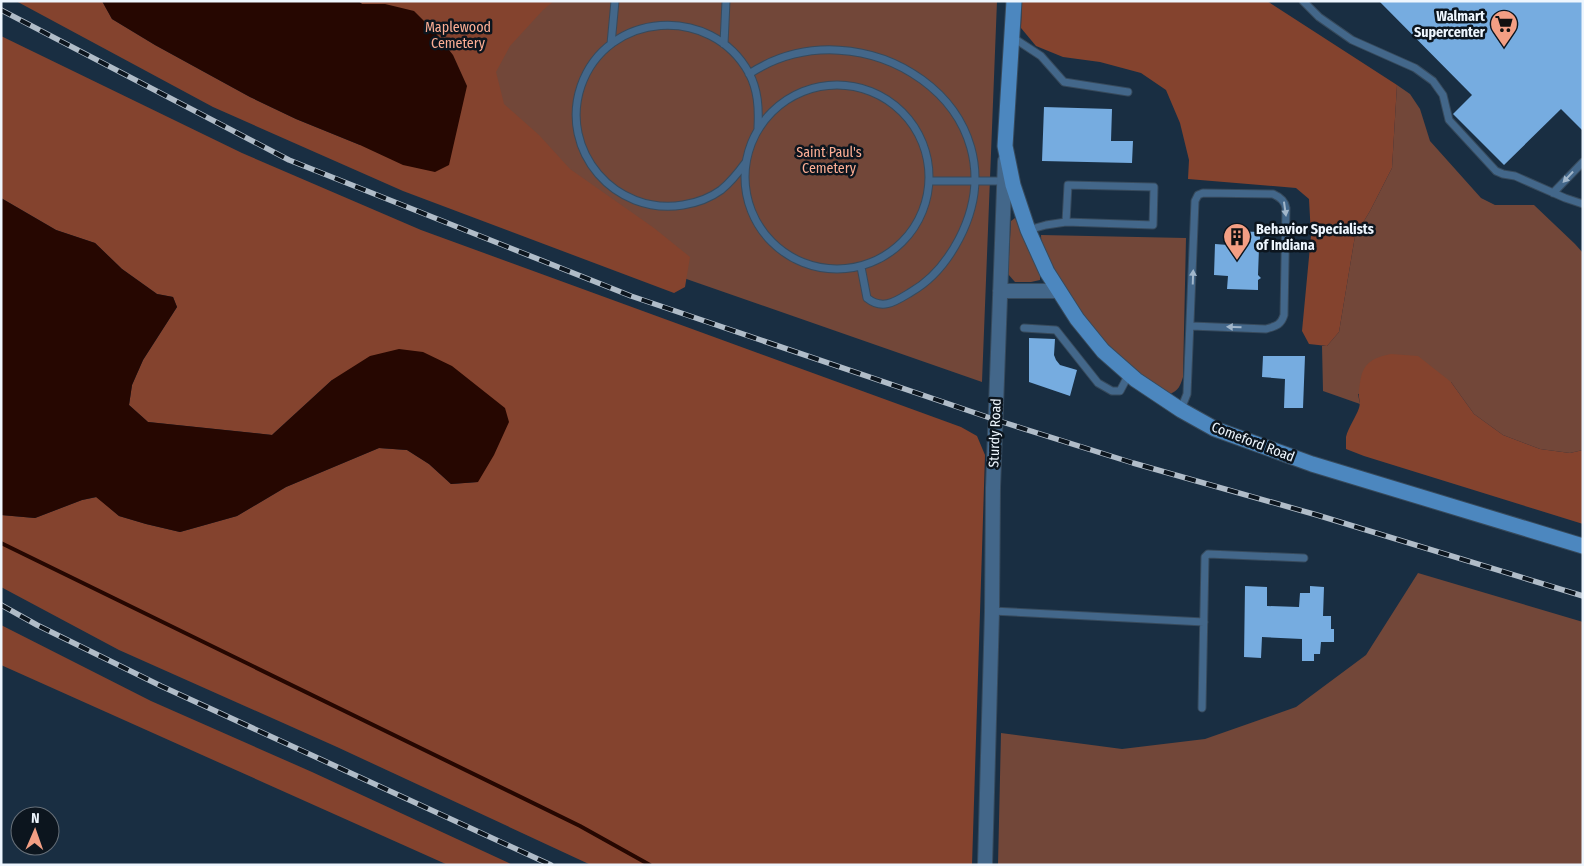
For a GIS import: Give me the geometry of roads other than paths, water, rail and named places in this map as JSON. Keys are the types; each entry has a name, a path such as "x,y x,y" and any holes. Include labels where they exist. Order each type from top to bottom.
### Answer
{"street":[{"name":"Sturdy Road","path":"985,865 992,611 993,488 1005,146 1014,1"},
{"name":"Comeford Road","path":"1005,146 1014,185 1028,230 1058,291 1077,319 1103,351 1129,374 1181,410 1215,429 1312,464 1583,546"},
{"path":"1000,291 1058,291"}],"lane":[{"path":"611,44 615,1"},
{"path":"724,44 726,1"},
{"path":"1303,1 1319,17 1352,40 1415,68 1433,81 1443,95 1449,120 1496,171 1516,176 1553,193 1582,203"},
{"path":"746,162 734,178 720,191 691,204 673,207 658,206 639,202 616,190 595,171 581,145 578,131 576,117 580,93 596,58 611,44 632,32 648,26 663,24 690,27 702,31 724,44 742,62 750,74 759,108 758,128 746,162 745,178 750,207 755,220 764,233 774,245 791,257 809,265 835,270 861,267 890,254 905,241 924,211 930,181 927,154 921,137 912,123 900,109 887,99 860,88 832,85 818,87 801,92 787,100 775,109 758,128"},
{"path":"1012,36 1042,56 1064,82 1128,92"},
{"path":"750,74 763,63 783,52 800,46"},
{"path":"861,267 867,298 873,303 882,305 896,301 915,290 937,272 953,251 965,228 972,206 974,167 970,142 961,118 948,96 923,71"},
{"path":"1553,193 1583,162"},
{"path":"930,181 1004,181"},
{"path":"1028,230 1066,222 1153,225 1154,187 1068,185 1066,222"},
{"path":"1181,410 1188,394 1195,200 1198,195 1204,193 1274,194 1278,196 1284,201 1286,208 1284,315 1282,322 1277,326 1266,328 1191,326"},
{"path":"1024,328 1056,330 1098,383 1112,391 1120,391 1129,374"},
{"path":"1202,708 1205,556 1208,554 1304,558"},
{"path":"992,611 1204,622"}],"waterway":[{"path":"1,543 580,826 650,865"}],"railway":[{"path":"1,10 289,160 631,296 996,420 1133,463 1317,515 1583,596"},
{"path":"1,605 37,625 161,686 551,865"}],"place":[{"name":"Walmart Supercenter","path":"1504,48"},
{"name":"Behavior Specialists of Indiana","path":"1237,261"}],"park label":[{"name":"Maplewood Cemetery","path":"458,36"},
{"name":"Saint Paul's Cemetery","path":"829,160"}]}
